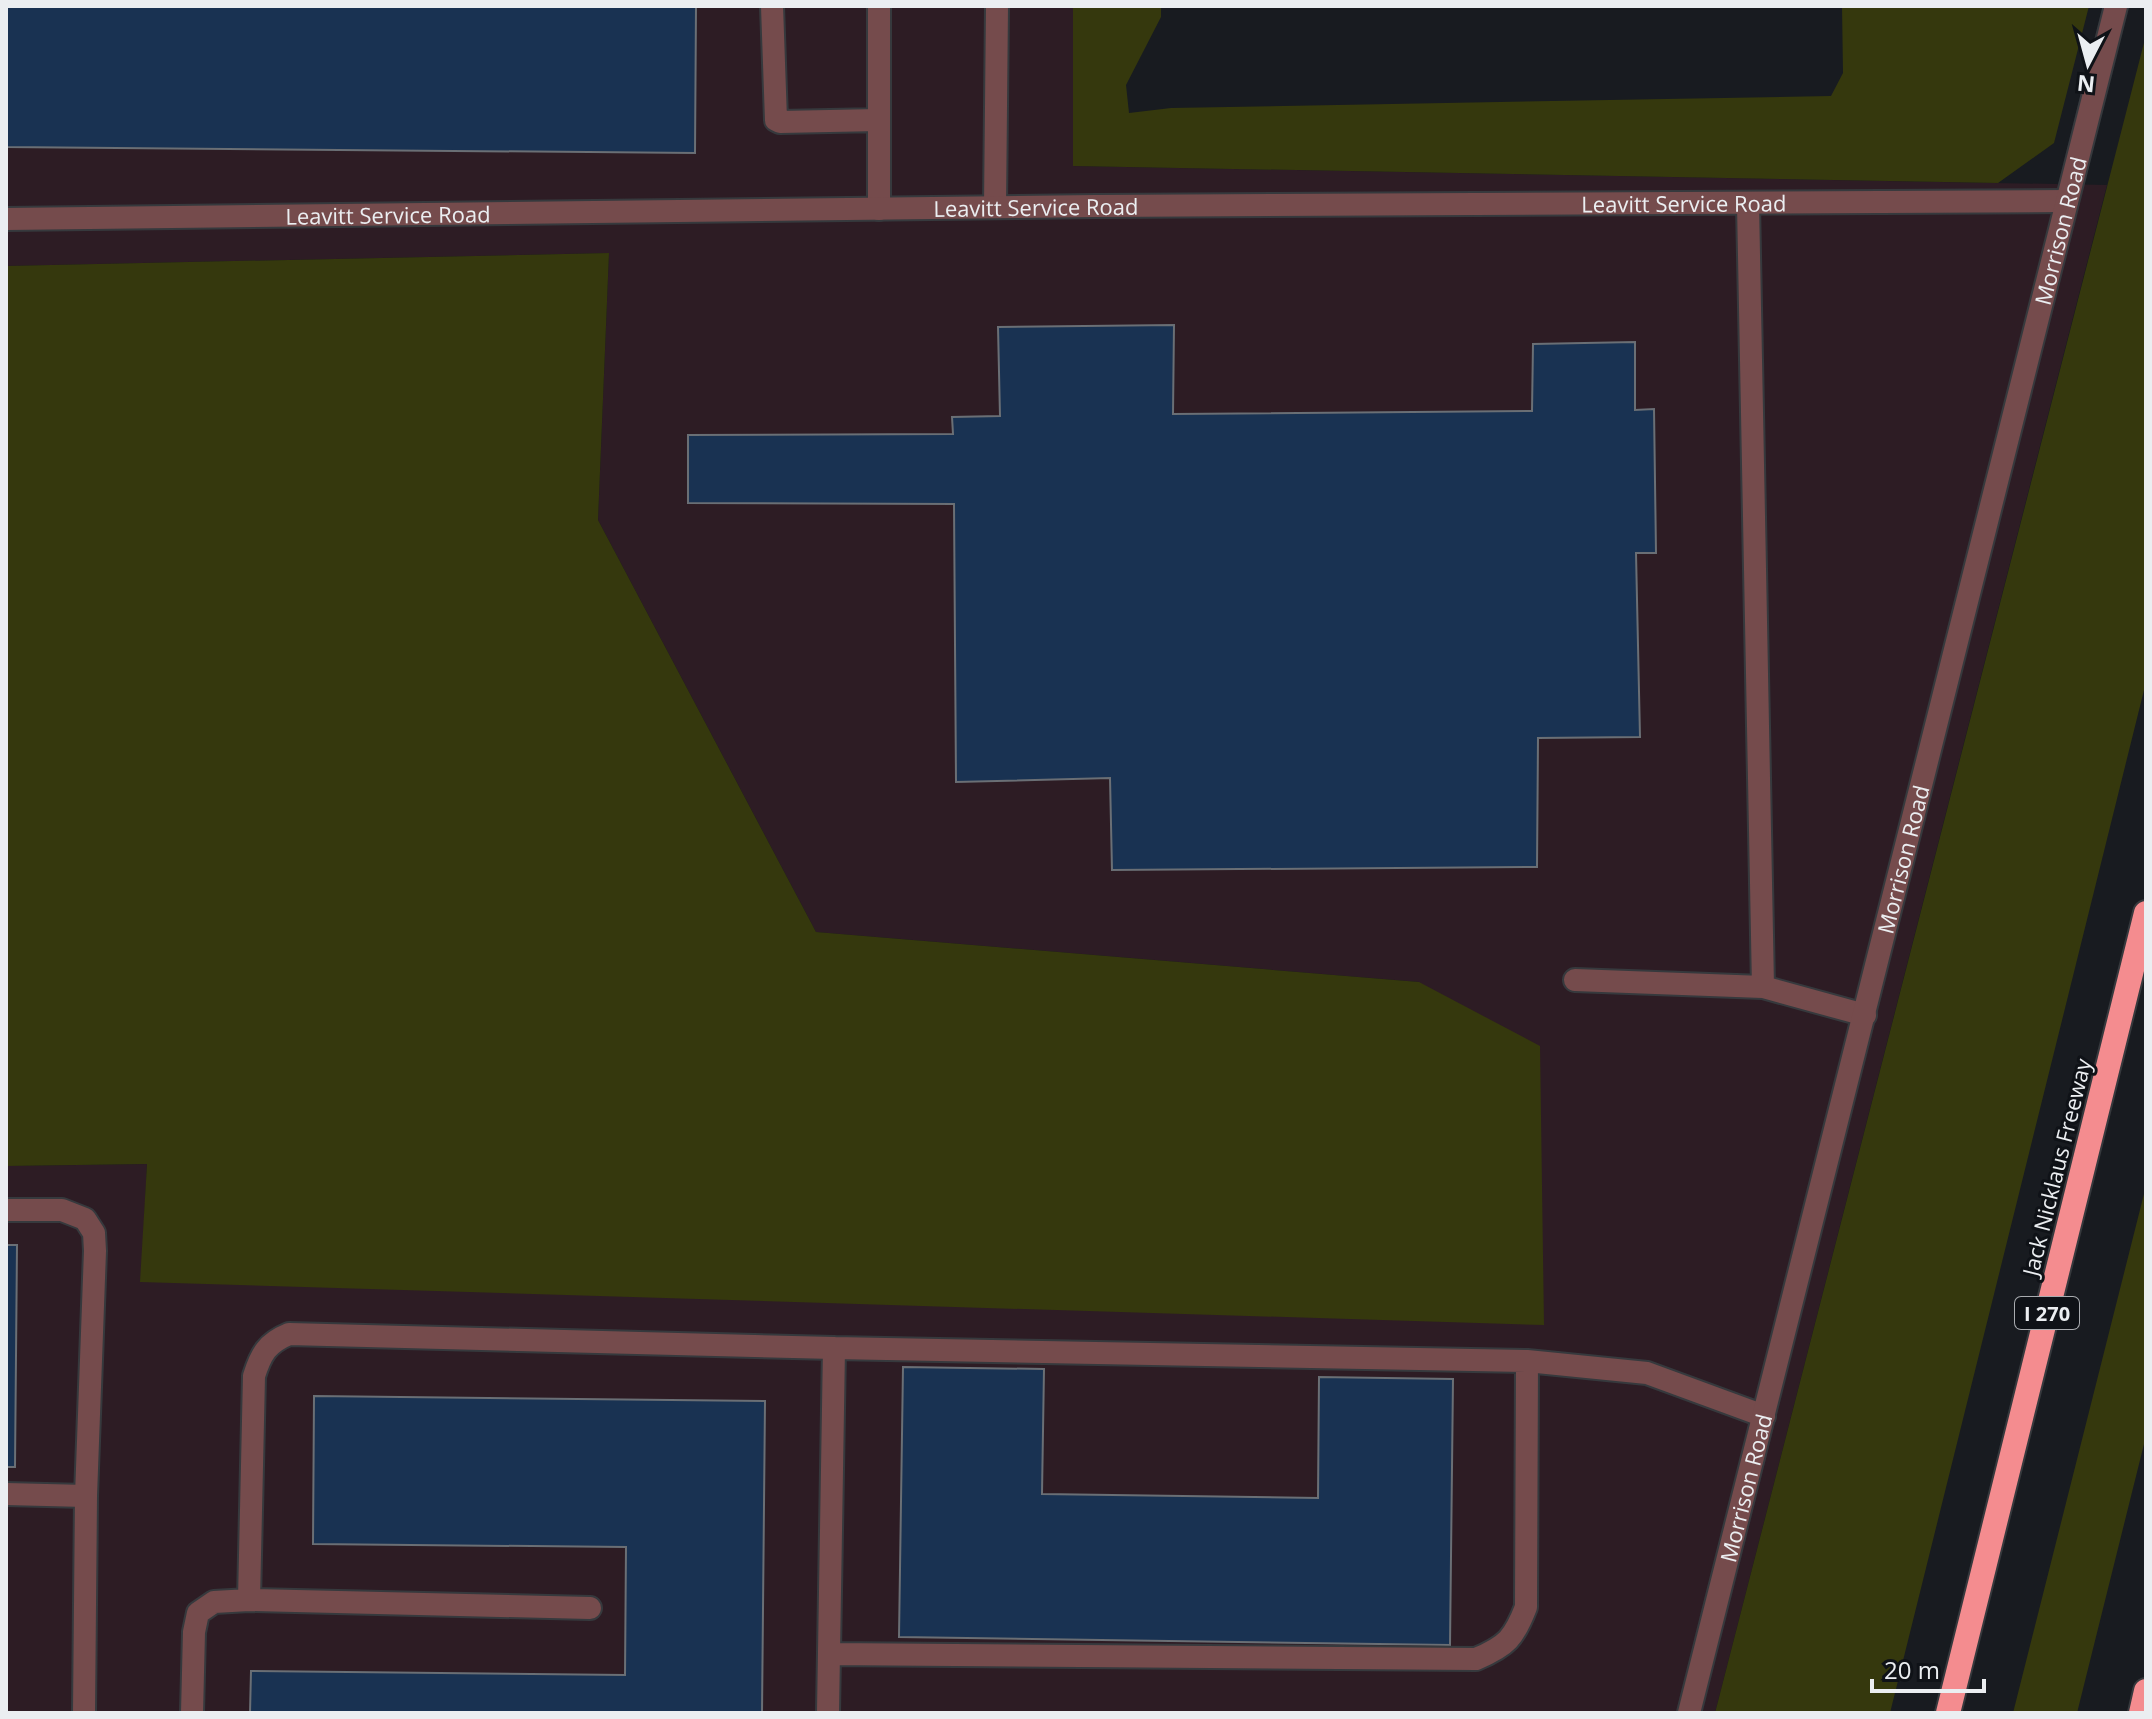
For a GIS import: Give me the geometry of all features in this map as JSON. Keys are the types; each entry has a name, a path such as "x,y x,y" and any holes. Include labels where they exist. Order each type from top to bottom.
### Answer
{"highway":[{"name":"Jack Nicklaus Freeway","path":"1948,1713 2146,913"},
{"path":"2141,1713 2146,1691"}],"street":[{"path":"772,6 776,120 879,120"},
{"path":"879,6 879,209"},
{"path":"995,207 997,6"},
{"name":"Morrison Road","path":"1689,1713 2116,6"},
{"name":"Leavitt Service Road","path":"6,219 995,207 2067,201"},
{"path":"1748,203 1763,987"},
{"path":"1575,980 1763,987 1865,1015"},
{"path":"6,1210 62,1210 85,1219 94,1233 86,1496 84,1713"},
{"path":"249,1600 254,1376 261,1354 274,1340 289,1334 1527,1361 1647,1373 1764,1416"},
{"path":"828,1713 834,1348"},
{"path":"829,1654 1476,1659 1500,1649 1517,1632 1526,1607 1527,1361"},
{"path":"6,1494 86,1496"},
{"path":"192,1713 194,1632 198,1613 214,1602 249,1600 590,1608"}],"shaded area":[{"path":"6,6 1073,6 1073,166 2107,185 1715,1713 6,1713 6,1166 147,1164 141,1282 1419,982 816,932 598,520 609,253 6,266"}],"green space":[{"path":"1073,6 1161,6 1161,17 1126,85 1129,113 1171,108 1831,96 1843,73 1842,6 2089,6 2054,143 1998,183 1073,166"},
{"path":"2146,35 2146,682 1890,1713 1715,1713"},
{"path":"609,253 598,520 816,932 1419,982 1540,1046 1544,1325 140,1282 147,1164 6,1166 6,266"},
{"path":"2146,1186 2146,1436 2077,1713 2013,1713"}],"building":[{"path":"6,6 696,6 695,153 6,147"},
{"path":"1174,325 1173,414 1532,411 1533,344 1635,342 1635,410 1654,409 1656,553 1636,553 1640,737 1538,738 1537,867 1112,870 1110,778 956,782 954,504 688,503 688,435 953,434 952,417 1000,416 998,327"},
{"path":"6,1245 17,1245 15,1467 6,1467"},
{"path":"903,1367 1044,1369 1042,1494 1318,1498 1319,1377 1453,1379 1450,1645 899,1637"},
{"path":"314,1396 765,1401 762,1713 250,1713 251,1671 625,1675 626,1547 313,1544"}]}
